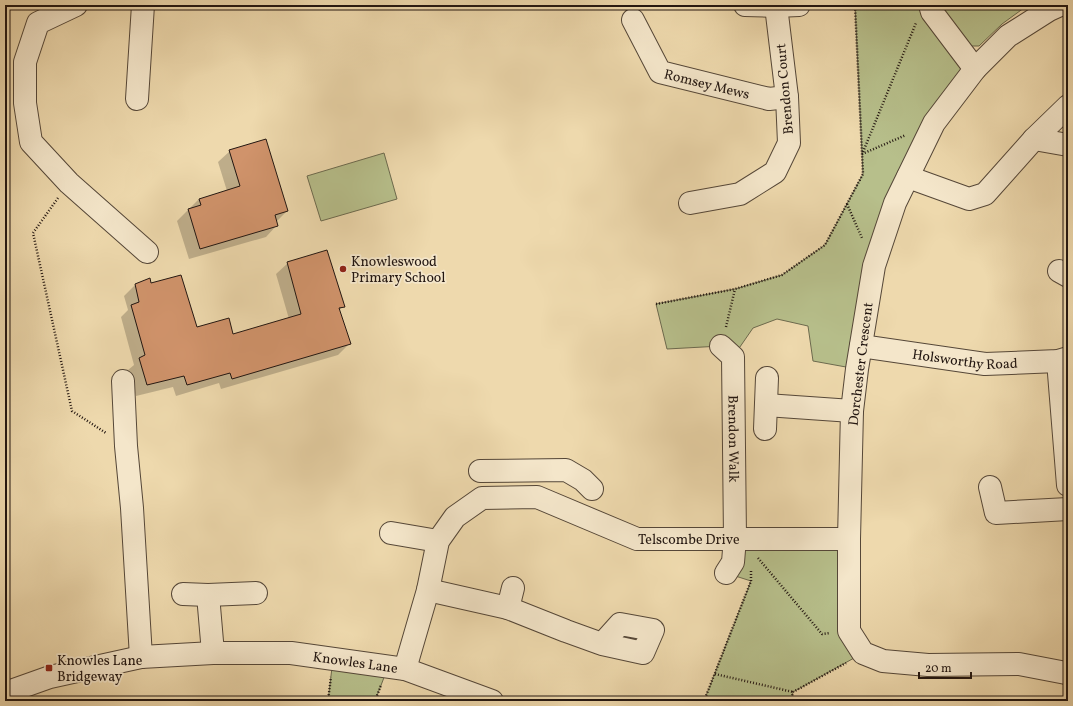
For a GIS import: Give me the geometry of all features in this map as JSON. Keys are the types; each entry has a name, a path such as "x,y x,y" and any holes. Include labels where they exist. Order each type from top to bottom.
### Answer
{"street":[{"path":"76,5 38,23 27,55 25,62 25,103 31,142 69,182 147,252"},
{"path":"137,99 143,5"},
{"path":"745,5 800,5"},
{"name":"Dorchester Crescent","path":"849,631 849,539 852,411 857,369 874,266 894,203 934,123 975,69 1008,36 1049,10 1060,5"},
{"name":"Brendon Court","path":"690,203 740,194 774,172 789,143 787,97 776,6"},
{"path":"924,12 932,12 975,69"},
{"name":"Romsey Mews","path":"633,20 660,72 769,99 787,97"},
{"path":"908,177 969,199 985,194 1034,139 1068,106"},
{"path":"1034,139 1068,145"},
{"name":"Brendon Walk","path":"721,346 733,357 747,543 726,574"},
{"name":"Holsworthy Road","path":"861,346 985,364 1063,359"},
{"path":"1063,359 1068,485"},
{"path":"766,429 767,378"},
{"path":"123,381 126,446 132,508 141,657"},
{"path":"766,405 852,411"},
{"path":"480,471 566,470 583,480 592,489"},
{"path":"537,497 538,471"},
{"path":"990,487 996,513 1068,509"},
{"name":"Telscombe Drive","path":"405,669 428,590 438,541 456,517 482,498 537,497 637,539 747,543 849,539"},
{"path":"391,533 438,541"},
{"path":"428,590 510,598 566,631 602,644"},
{"path":"183,594 256,594"},
{"path":"208,595 213,653"},
{"path":"849,631 863,653 883,661 928,665 1019,664 1068,674"},
{"name":"Knowles Lane","path":"5,693 50,677 141,657 213,653 291,653 405,669 492,701"}],"path":[{"path":"656,304 735,289 782,275 825,245 863,174 855,5"},
{"path":"862,154 924,12"},
{"path":"862,154 934,123"},
{"path":"59,196 33,233 72,411 126,446"},
{"path":"847,204 862,238"},
{"path":"721,346 735,289"},
{"path":"747,543 822,634 849,631"},
{"path":"704,701 751,581 747,543"},
{"path":"715,674 793,692 863,653"},
{"path":"791,701 793,692"}],"green space":[{"path":"855,5 930,5 975,69 895,203 857,369 813,361 808,326 777,319 753,328 733,357 721,346 667,349 656,304 735,289 782,275 825,245 863,174"},
{"path":"951,5 1028,5 1002,24 979,46 971,46 947,17 943,7"},
{"path":"384,153 397,199 321,221 307,176"},
{"path":"735,538 849,539 849,631 863,653 793,692 791,701 704,701 751,581 726,573"},
{"path":"333,659 388,667 375,701 328,701"}],"building":[{"path":"266,139 288,211 275,215 278,226 200,249 188,209 201,205 199,199 240,186 229,150"},
{"path":"327,250 345,307 339,308 351,344 232,379 230,373 187,385 184,376 147,385 139,358 145,355 131,305 139,302 135,284 150,278 151,283 181,275 197,327 229,318 233,334 301,314 287,262"}],"place":[{"name":"Knowleswood Primary School","path":"343,269"},
{"name":"Knowles Lane Bridgeway","path":"49,668"}]}
